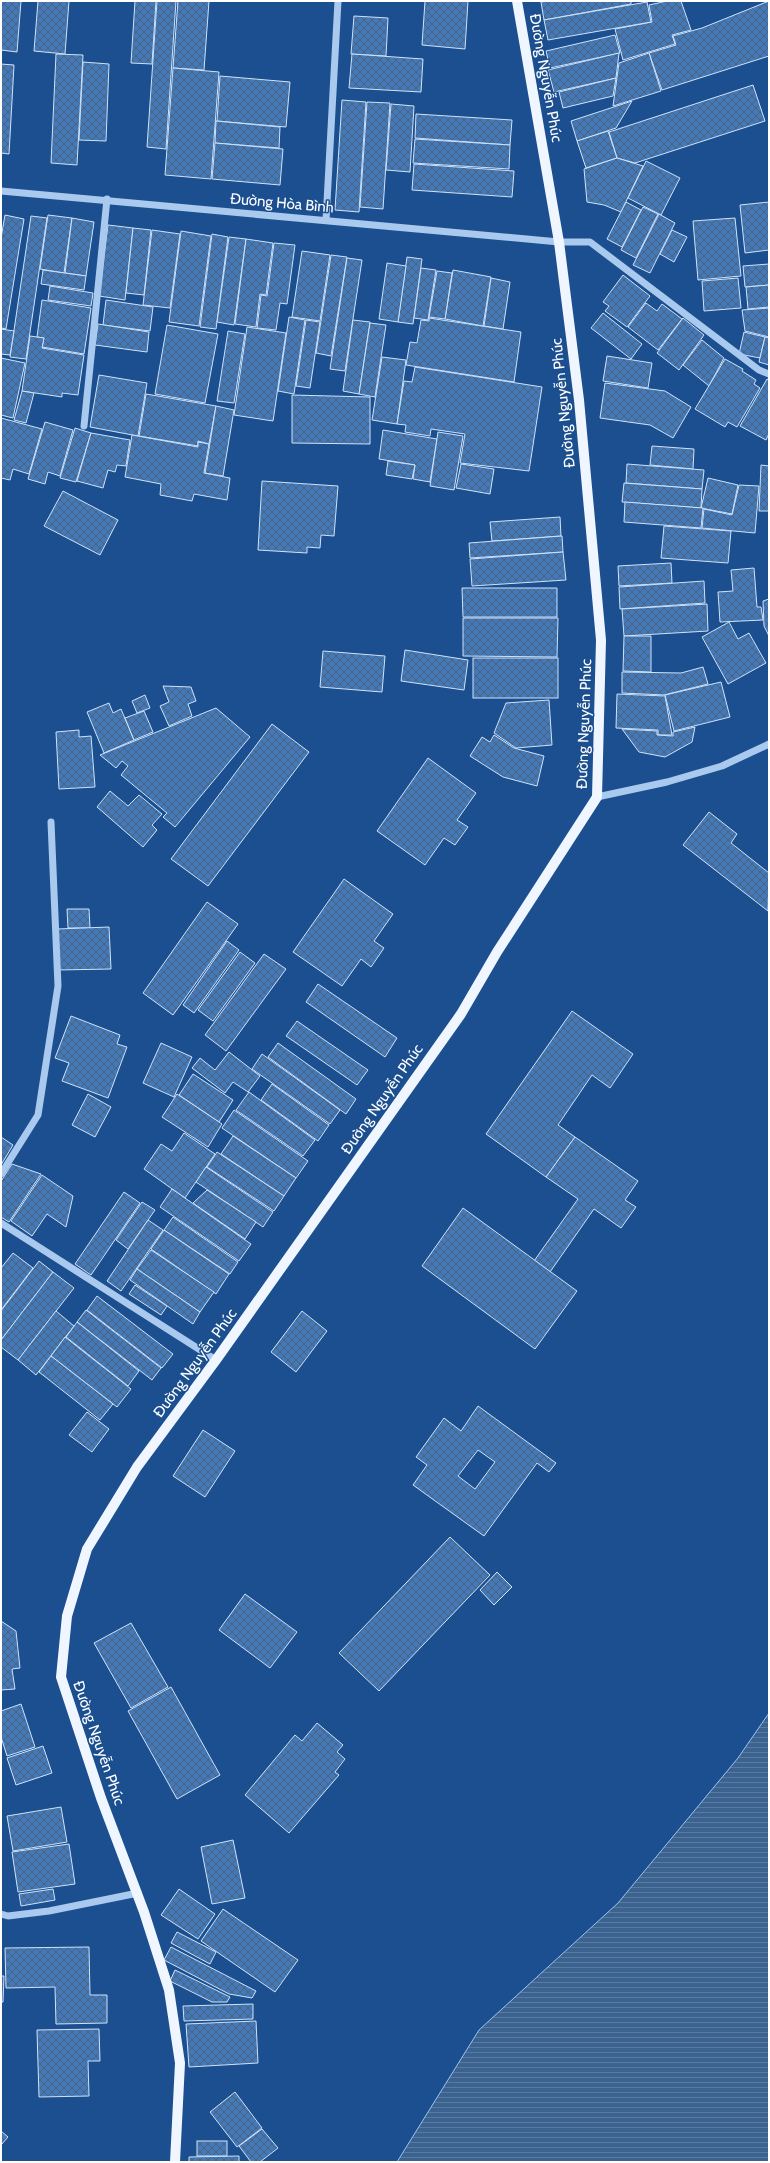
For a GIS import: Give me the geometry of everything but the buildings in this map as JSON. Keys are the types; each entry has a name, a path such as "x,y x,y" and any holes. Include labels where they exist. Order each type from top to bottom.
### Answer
{"main road":[{"name":"Đường Nguyễn Phúc","path":"175,2162 180,2063 169,1990 138,1893 101,1798 61,1678 66,1616 87,1549 138,1467 216,1360 461,1014 497,952 597,797 601,640 580,400 560,242 517,1"}],"street":[{"path":"326,220 338,1"},
{"name":"Đường Hòa Bình","path":"1,191 106,199 560,242 590,242 759,370 769,374"},
{"path":"84,426 106,199"},
{"path":"597,797 667,782 722,766 769,744"},
{"path":"1,1174 38,1115 58,986 51,822"},
{"path":"1,1223 216,1360"},
{"path":"1,1914 8,1916 49,1911 138,1893"}],"water":[{"path":"769,1713 769,2162 397,2162 479,2030 618,1903 738,1758"}]}
